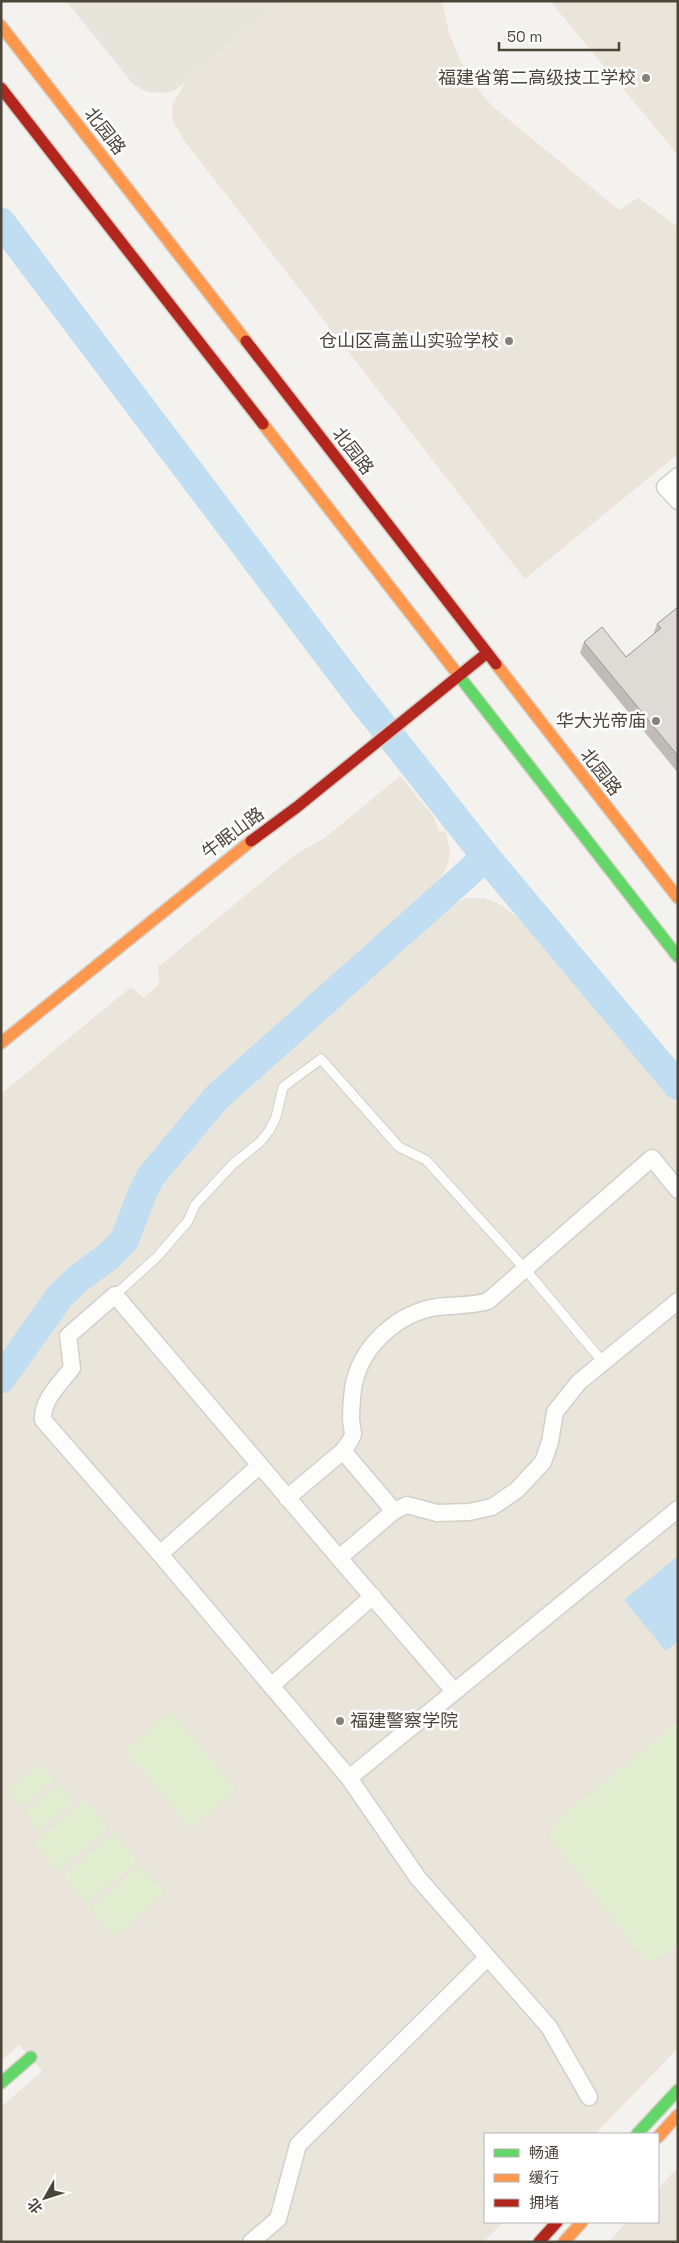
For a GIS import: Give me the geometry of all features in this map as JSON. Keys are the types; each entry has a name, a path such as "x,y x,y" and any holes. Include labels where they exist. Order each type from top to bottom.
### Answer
{"main road":[{"name":"北园路","path":"1,26 430,586 487,653 534,722 678,898"},
{"path":"1,88 408,602 459,676 513,738 678,957"},
{"name":"牛眠山路","path":"1,1043 229,857 297,807 487,653"},
{"path":"1,2083 31,2057"},
{"path":"638,2133 678,2090"},
{"path":"659,2136 678,2115"},
{"path":"539,2242 556,2223"},
{"path":"564,2242 581,2223"}],"street":[{"path":"678,476 665,487 678,501"},
{"path":"287,1498 343,1451 353,1436 351,1418 356,1376 376,1339 407,1318 430,1308 478,1304 488,1301 652,1158 678,1190"},
{"path":"454,1691 259,1466 115,1295 68,1336 72,1368 46,1402 43,1410 43,1420 160,1554 349,1778 418,1878 549,2027 589,2097"},
{"path":"339,1558 394,1511 407,1506 438,1513 482,1510 492,1507 517,1490 543,1462 550,1442 555,1412 578,1382 678,1301"},
{"path":"343,1451 394,1511"},
{"path":"160,1554 259,1466"},
{"path":"349,1778 678,1509"},
{"path":"271,1686 372,1596"},
{"path":"251,2242 278,2219 298,2145 487,1958"}],"lane":[{"path":"115,1295 157,1257 188,1221 195,1205 233,1164 260,1142 269,1131 276,1117 282,1087 321,1059 399,1147 426,1160 525,1269 603,1362"}],"shaded area":[{"path":"66,1 281,1 185,83 173,91 164,93 148,92 134,85"},
{"name":"仓山区高盖山实验学校","path":"280,1 442,1 449,33 460,60 470,79 491,105 619,210 638,198 678,227 678,454 525,579 186,143 173,122 172,104 185,83"},
{"name":"福建省第二高级技工学校","path":"550,1 678,1 678,155"},
{"name":"福建警察学院","path":"400,776 433,816 440,832 446,831 450,854 448,863 437,884 216,1082 169,1135 138,1178 121,1225 116,1233 107,1244 84,1258 57,1282 4,1357 19,1368 74,1294 124,1255 134,1244 147,1202 156,1186 218,1110 409,941 459,901 466,898 483,898 498,903 520,919 678,1106 678,2048 596,2133 484,2133 484,2223 503,2223 483,2242 1,2242 1,2107 42,2071 19,2045 1,2061 1,1397 16,1373 1,1362 1,1094 131,987 144,998 159,984 158,967 296,854 326,837"},
{"path":"678,2167 678,2242 608,2242 626,2223 659,2223 659,2188"}],"green space":[{"path":"171,1712 236,1790 191,1828 126,1751"},
{"path":"678,1722 678,1942 658,1958 646,1961 549,1836 558,1820"},
{"path":"40,1764 54,1780 21,1806 8,1790"},
{"path":"59,1785 73,1802 39,1830 25,1812"},
{"path":"85,1800 108,1828 58,1870 35,1842"},
{"path":"114,1833 137,1861 87,1903 63,1876"},
{"path":"141,1866 164,1893 114,1936 91,1908"}],"water":[{"path":"678,1556 678,1641 666,1651 624,1600"}],"building":[{"name":"华大光帝庙","path":"678,607 678,756 584,642 602,627 626,657 661,628 657,624"}],"waterway":[{"path":"1,222 352,687 486,857 678,1086"},
{"path":"1,1379 60,1296 78,1279 109,1256 124,1241 151,1176 217,1097 486,857"}],"traffic: fast":[{"path":"456,672 678,957"},
{"path":"1,2083 31,2057"},
{"path":"638,2133 678,2090"}],"traffic: slow":[{"path":"1,26 246,341"},
{"path":"263,424 456,672"},
{"path":"496,664 678,898"},
{"path":"1,1043 251,841"},
{"path":"659,2136 678,2115"},
{"path":"564,2242 581,2223"}],"traffic: jam":[{"path":"1,88 263,424"},
{"path":"246,341 496,664"},
{"path":"251,841 297,807 487,653"},
{"path":"539,2242 556,2223"}],"place":[{"name":"福建省第二高级技工学校","path":"646,78"},
{"name":"仓山区高盖山实验学校","path":"509,341"},
{"name":"华大光帝庙","path":"656,721"},
{"name":"福建警察学院","path":"340,1721"}]}
